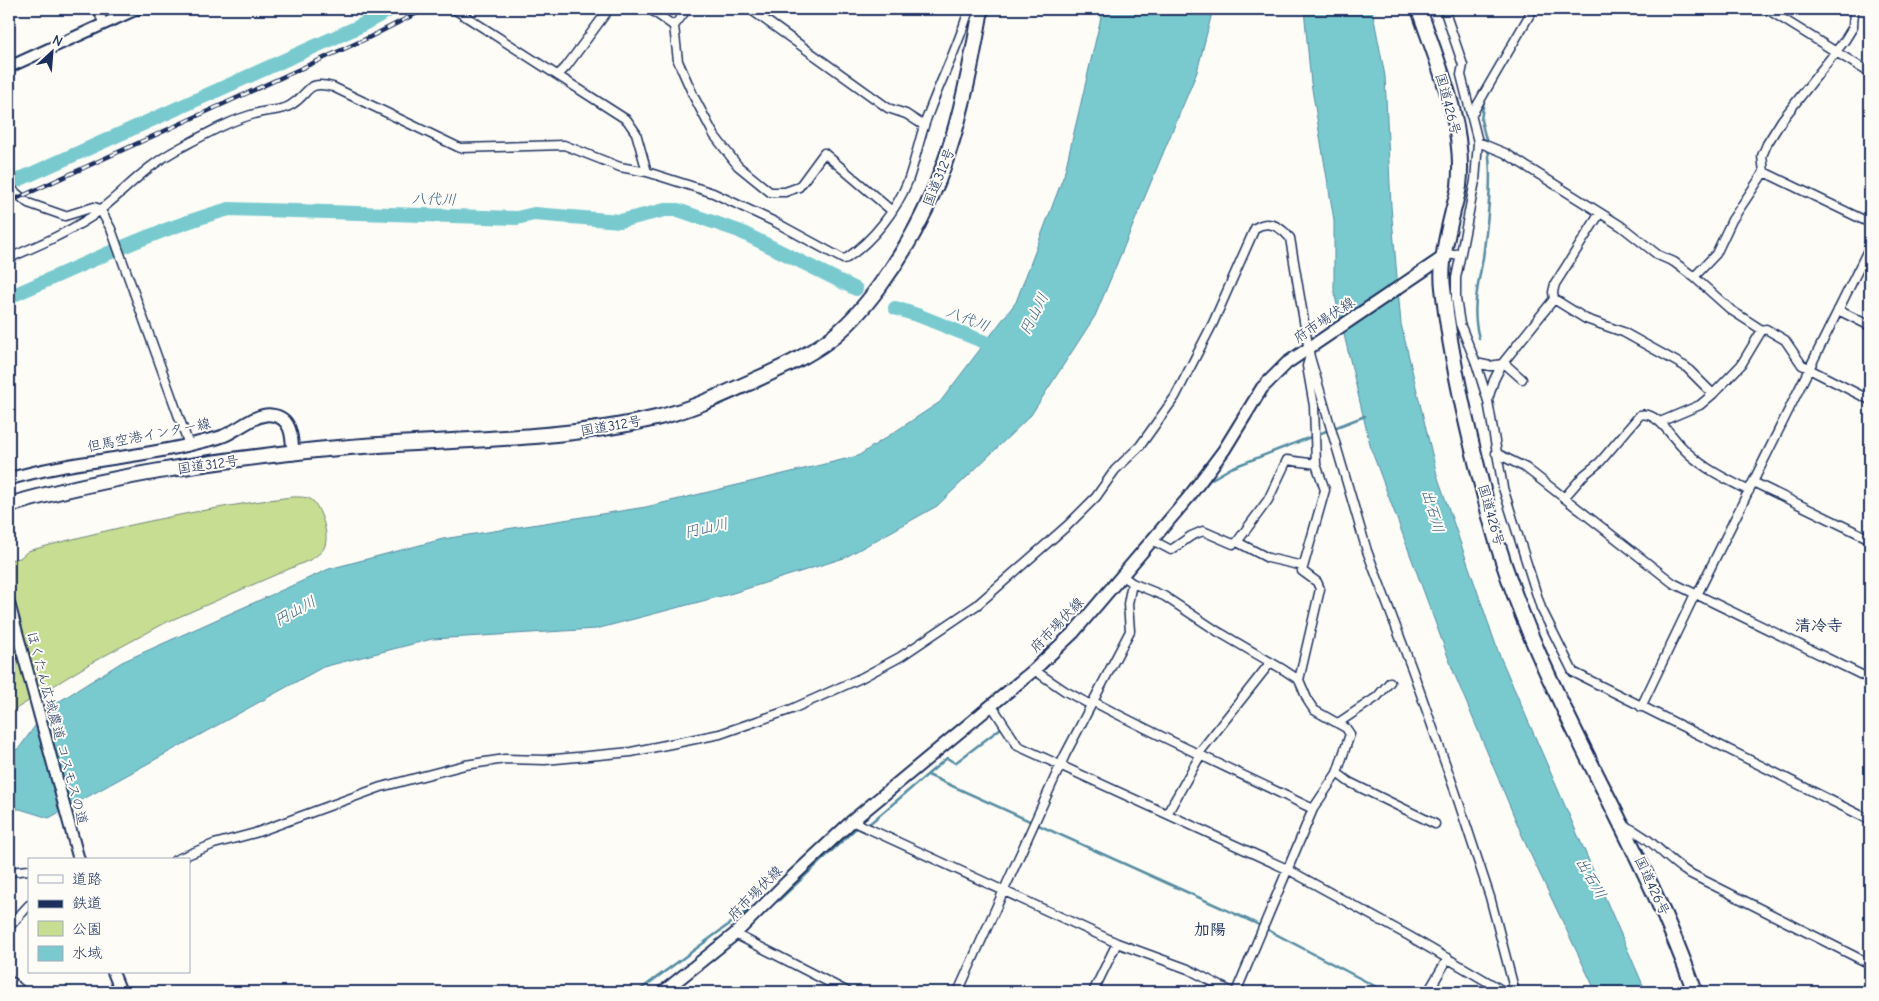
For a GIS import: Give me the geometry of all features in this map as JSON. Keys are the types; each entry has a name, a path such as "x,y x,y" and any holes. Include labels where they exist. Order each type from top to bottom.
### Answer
{"highway":[{"name":"国道312号","path":"9,504 85,484 294,454 554,434 615,426 659,417 735,389 775,371 829,340 869,299 890,272 931,198 961,114 981,9"},
{"name":"国道426号","path":"1419,9 1457,129 1460,159 1459,188 1445,256 1442,286 1456,367 1490,517 1536,647 1559,699 1623,825 1676,938 1695,992"}],"main road":[{"name":"府市場伏線","path":"663,992 735,934 852,821 992,706 1074,632 1152,540 1224,450 1262,388 1287,363 1312,349 1445,256"},
{"name":"但馬空港インター線","path":"9,479 73,464 189,445 223,436 269,414 280,417 288,424 292,433 294,454"}],"street":[{"path":"97,9 104,24"},
{"path":"9,67 137,9"},
{"path":"457,9 626,120 636,133 647,172"},
{"path":"558,75 609,9"},
{"path":"650,9 674,26"},
{"path":"687,9 674,26 678,61 714,135 738,166 770,192 785,192 798,187 824,153 892,211"},
{"path":"750,9 888,108 906,114 924,125"},
{"path":"9,258 48,241 100,209 150,166 177,150 228,123 291,105 312,85 321,84 333,87 460,148 564,145 620,167 647,172 713,193 775,222 842,259 856,252 892,211 908,181 924,125 962,33 969,9"},
{"path":"1444,9 1463,65 1461,75 1478,142 1475,181 1456,278 1456,299 1462,331 1476,364 1488,401 1496,453 1507,503 1541,608 1573,672 1870,820"},
{"path":"1472,116 1483,92 1533,9"},
{"path":"1767,9 1870,73"},
{"path":"1694,277 1716,254 1732,220 1764,172 1762,156 1782,120 1853,27 1854,9"},
{"path":"1478,142 1505,153 1600,213 1658,255 1674,262 1731,310 1762,330 1766,329 1785,340 1802,364 1809,369 1870,400"},
{"path":"1764,172 1870,223"},
{"path":"9,187 28,203 65,216 94,207 100,209 111,229 189,445"},
{"path":"1488,401 1494,380 1503,363 1554,299 1555,284 1600,213"},
{"path":"180,858 214,844 255,833 381,787 465,765 505,759 545,760 631,752 720,734 792,709 861,678 900,657 977,606 1068,525 1096,497 1115,470 1140,446 1175,397 1213,324 1255,228 1261,224 1278,226 1290,238 1312,349 1367,551 1412,669 1455,791 1490,897 1515,992"},
{"path":"1641,707 1870,246"},
{"path":"1445,256 1461,253"},
{"path":"1554,299 1586,319 1623,332 1686,368 1713,394"},
{"path":"1838,310 1870,326"},
{"path":"1660,422 1700,405 1713,394 1741,365 1762,330"},
{"path":"1298,680 1320,589 1317,582 1302,571 1326,490 1316,464 1314,406 1307,366 1312,349"},
{"path":"1476,364 1490,366 1503,363"},
{"path":"1503,363 1522,379"},
{"path":"1564,498 1584,475 1600,462 1640,415 1644,414 1660,422 1700,464 1749,491"},
{"path":"1496,453 1526,468 1673,583 1870,679"},
{"path":"1152,540 1171,550 1191,536 1204,531 1233,544 1237,542 1268,500 1287,460 1316,464"},
{"path":"1753,482 1870,539"},
{"path":"1237,542 1268,558 1303,566"},
{"path":"1122,575 1132,583 1164,596 1298,680 1314,710 1338,723 1350,734 1337,773 1313,809 1236,992"},
{"path":"958,992 1061,766 1113,660 1130,631 1128,604 1132,583"},
{"name":"ほくたん広域農道 コスモスの道","path":"9,603 78,858"},
{"path":"1167,814 1200,753 1270,663"},
{"path":"1034,670 1065,691 1200,753 1313,809"},
{"path":"1338,723 1377,697 1390,682"},
{"path":"992,706 1018,746 1287,869 1448,958 1505,992"},
{"path":"1337,773 1349,782 1435,824"},
{"path":"852,821 1117,943 1188,969 1232,992"},
{"path":"1623,825 1649,838 1672,862 1687,872 1870,964"},
{"path":"9,872 28,870"},
{"path":"9,927 28,906"},
{"path":"735,934 848,992"},
{"path":"1094,992 1117,943"},
{"path":"1428,992 1448,958"},
{"path":"114,974 121,992"},
{"path":"9,980 23,992"}],"green space":[{"path":"291,497 309,499 314,502 320,512 326,531 326,543 322,551 312,559 167,622 91,663 9,713 9,560 20,558 28,551 126,526 225,507"}],"water":[{"name":"円山川","path":"1103,9 1213,9 1197,72 1095,316 1031,415 937,506 844,558 733,593 596,629 432,639 323,667 49,818 20,809 9,809 9,755 20,747 47,709 122,662 329,569 443,539 646,507 858,456 940,402 1016,302 1064,175"},
{"name":"出石川","path":"1304,9 1372,9 1385,76 1391,206 1401,324 1437,475 1499,654 1646,992 1596,992 1527,847 1454,673 1371,449 1334,292 1334,220 1311,83"}],"waterway":[{"path":"9,181 18,180 358,27 391,9"},
{"path":"1484,100 1481,120 1487,144"},
{"path":"1479,338 1475,308 1489,203 1490,175 1488,149"},
{"name":"八代川","path":"9,297 145,238 229,209 517,218 534,214 620,221 665,210 678,210 739,231 856,289"},
{"name":"八代川","path":"895,308 1002,349"},
{"path":"1198,494 1210,480 1231,468 1365,416"},
{"path":"1000,713 1000,706 1041,672 1061,652"},
{"path":"868,825 947,758 955,763 1001,728 1000,724"},
{"path":"928,775 1253,922 1386,992"},
{"path":"778,901 855,829 860,827"},
{"path":"637,992 758,903"}],"railway":[{"path":"9,202 370,37 425,9"}],"district":[{"name":"清冷寺","path":"1819,626"},
{"name":"加陽","path":"1210,930"}]}
